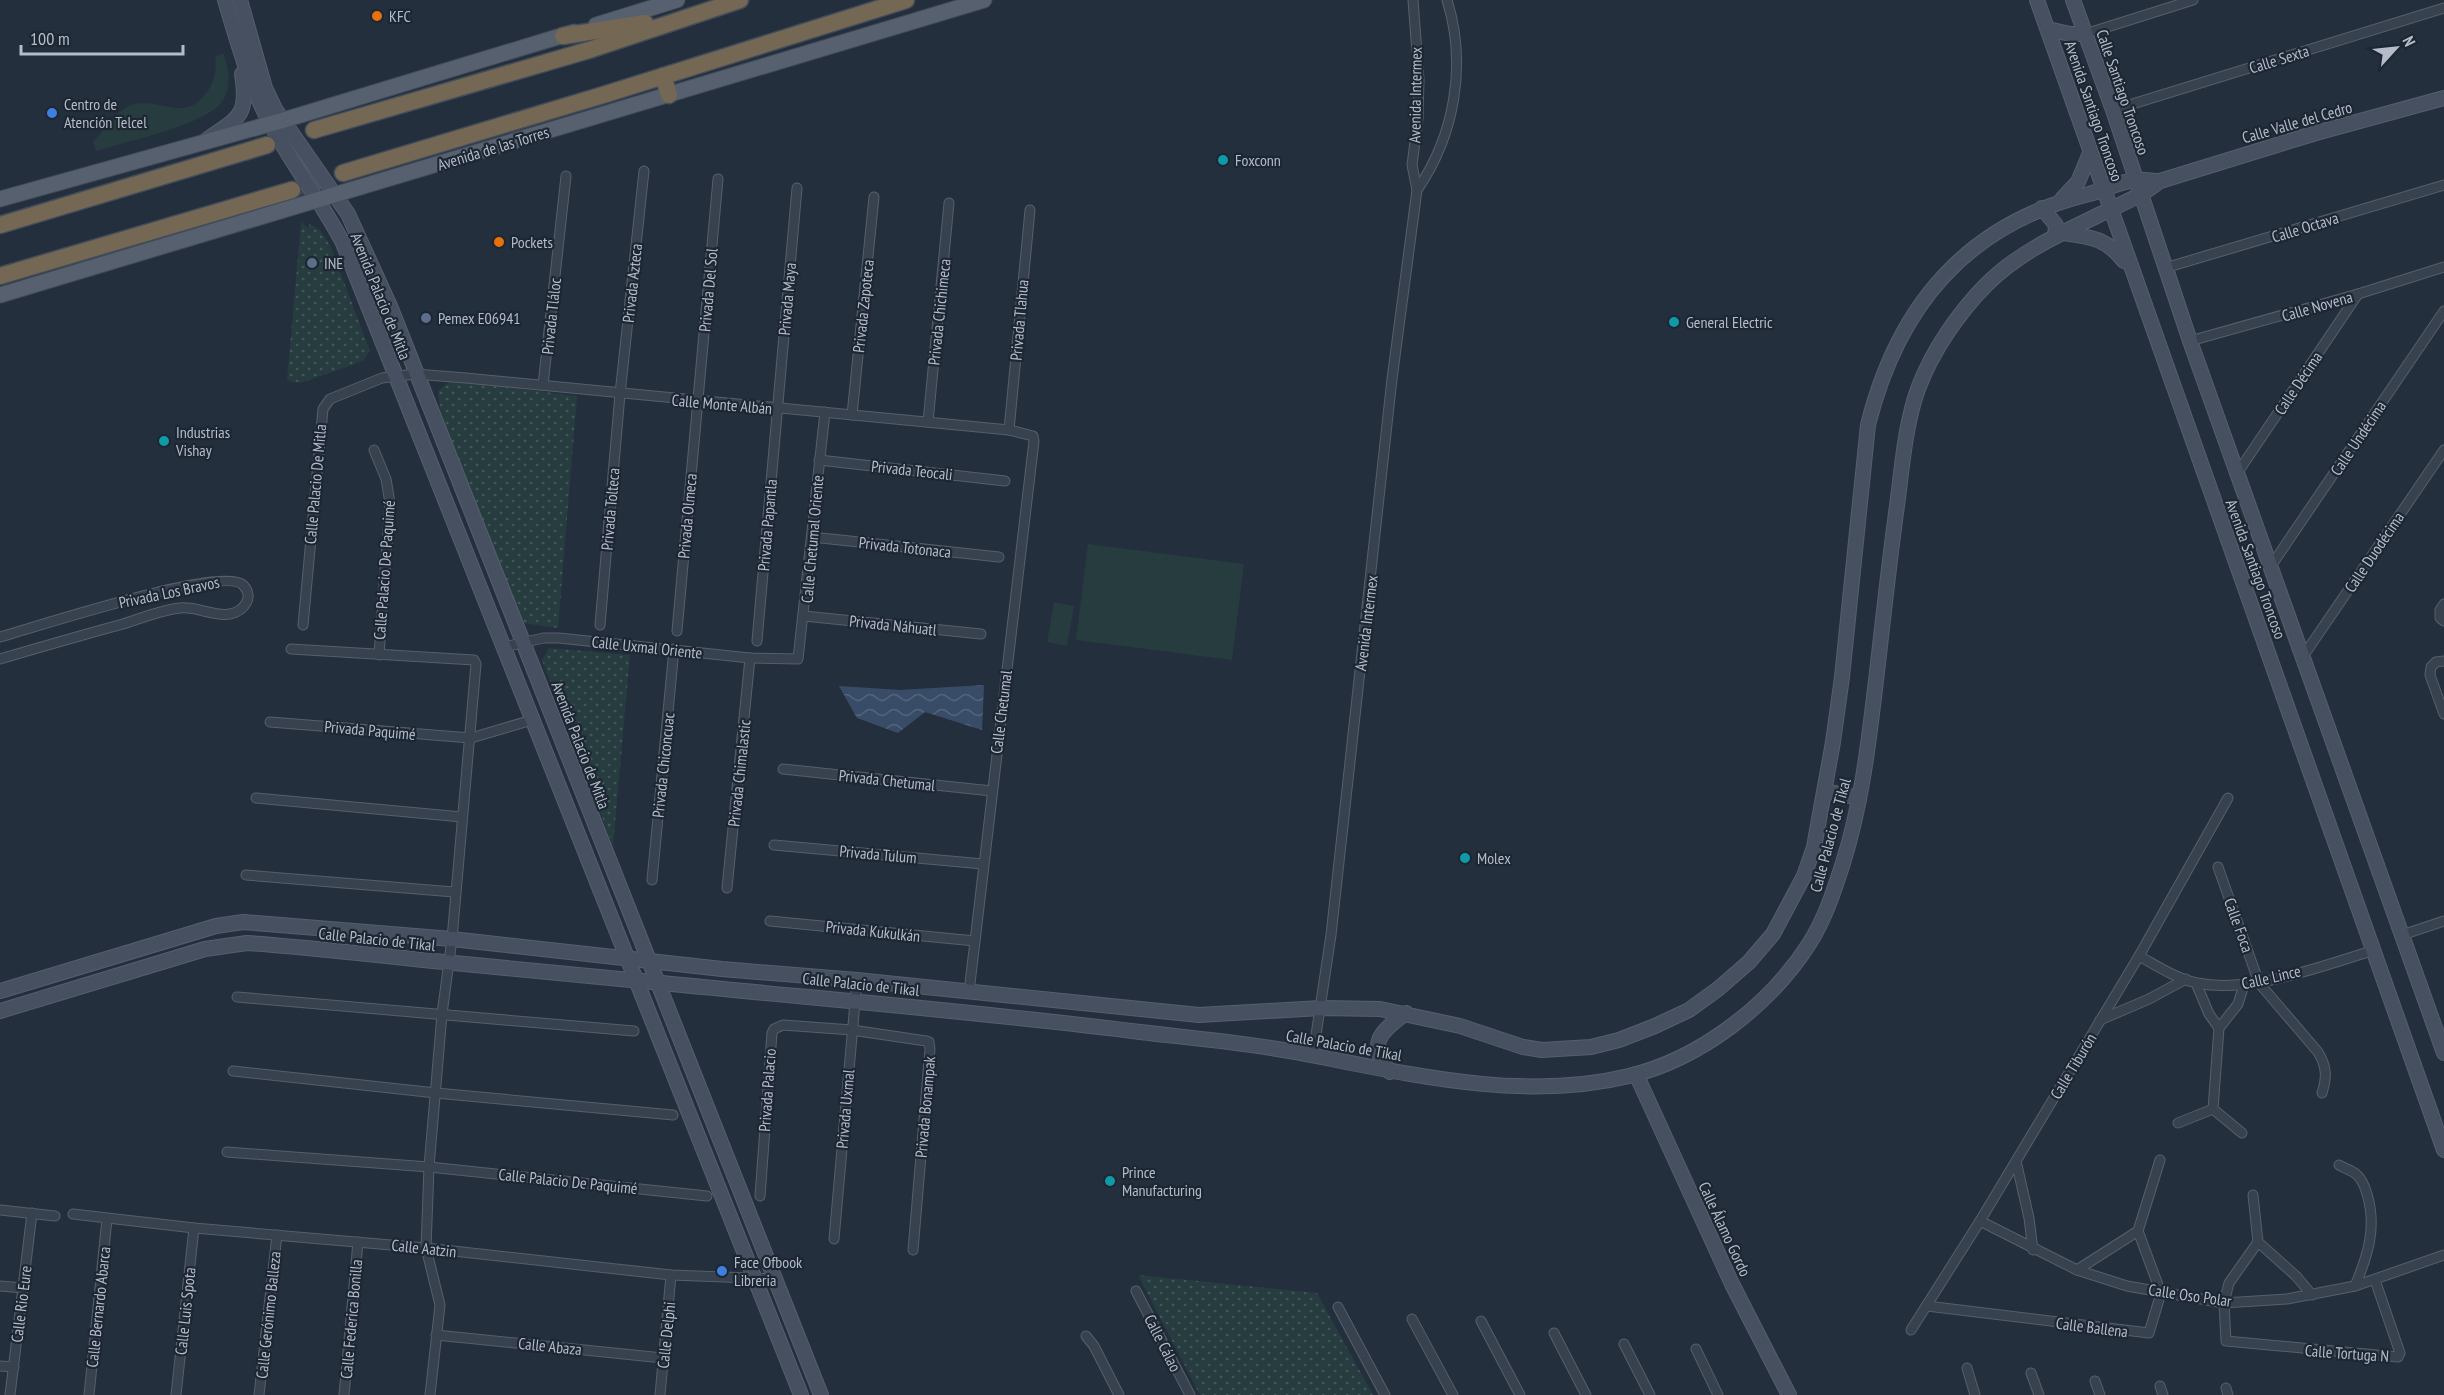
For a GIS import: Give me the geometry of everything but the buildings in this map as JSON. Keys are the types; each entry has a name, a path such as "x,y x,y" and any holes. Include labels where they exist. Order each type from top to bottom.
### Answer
{"highway":[{"path":"314,130 589,50 740,0"},
{"name":"Avenida de las Torres","path":"343,173 906,0"},
{"path":"563,36 690,16"},
{"path":"663,76 669,95"},
{"path":"0,225 267,145"},
{"path":"0,276 292,190"}],"main road":[{"path":"0,199 200,145 676,0"},
{"name":"Avenida de las Torres","path":"0,295 984,0"}],"street":[{"path":"225,0 258,98 277,122"},
{"path":"240,0 265,88 275,109 277,122"},
{"name":"Avenida Intermex","path":"1313,1055 1331,935 1392,379 1418,190 1412,165 1418,118 1419,79 1413,0"},
{"name":"Avenida Intermex","path":"1418,190 1431,171 1451,112 1457,80 1458,53 1454,22 1448,0"},
{"name":"Avenida Santiago Troncoso","path":"2037,0 2444,1149"},
{"name":"Calle Santiago Troncoso","path":"2073,0 2141,196"},
{"path":"2048,29 2070,34 2085,34 2193,0"},
{"name":"Calle Sexta","path":"2113,110 2444,8"},
{"path":"200,145 240,115 245,105 238,42"},
{"name":"Calle Valle del Cedro","path":"2103,190 2136,180 2160,181 2316,133 2444,98"},
{"name":"Avenida Palacio de Mitla","path":"277,122 348,214 375,273 821,1395"},
{"name":"Avenida Palacio de Mitla","path":"277,122 343,243 625,958 801,1395"},
{"path":"2060,201 2078,182 2090,153"},
{"name":"Privada Azteca","path":"620,394 644,171"},
{"name":"Privada Tláloc","path":"543,385 566,176"},
{"name":"Privada Del Sol","path":"698,402 718,179"},
{"name":"Calle Valle del Cedro","path":"2110,209 2141,196 2160,181"},
{"name":"Calle Octava","path":"2165,268 2444,185"},
{"name":"Privada Maya","path":"776,409 797,189"},
{"name":"Calle Palacio de Tikal","path":"0,991 228,923 243,922 452,939 650,962 857,980 1199,1015 1321,1008 1380,1009 1460,1026 1523,1047 1542,1050 1591,1047 1619,1040 1689,1010 1749,962 1773,934 1804,876 1814,847 1825,791 1842,677 1868,425 1877,388 1904,328 1927,295 1977,245 2012,222 2042,208 2103,190"},
{"name":"Avenida Santiago Troncoso","path":"2141,196 2190,341 2304,655 2444,1053"},
{"name":"Privada Zapoteca","path":"852,415 874,197"},
{"name":"Privada Chichimeca","path":"928,422 949,203"},
{"path":"2042,208 2056,225 2059,235 2103,241 2115,249 2131,269"},
{"name":"Calle Palacio de Tikal","path":"0,1011 205,950 228,945 267,944 854,1000 1143,1032 1313,1055 1390,1072 1524,1086 1584,1084 1636,1074 1702,1045 1729,1028 1770,993 1793,967 1812,940 1828,906 1846,854 1860,798 1903,461 1910,419 1919,386 1935,354 1984,286 2010,263 2110,209"},
{"name":"Privada Tlahua","path":"1009,430 1030,210"},
{"name":"Calle Novena","path":"2190,341 2358,294 2444,267"},
{"name":"Calle Décima","path":"2238,472 2358,294"},
{"name":"Calle Undécima","path":"2271,566 2444,310"},
{"name":"Calle Monte Albán","path":"415,374 928,422 1030,434"},
{"name":"Calle Palacio De Mitla","path":"303,625 323,409 330,399 337,395 382,378 415,374"},
{"name":"Privada Tolteca","path":"600,625 620,394"},
{"name":"Privada Olmeca","path":"677,631 698,402"},
{"name":"Privada Papantla","path":"757,641 776,409"},
{"name":"Calle Chetumal Oriente","path":"791,660 798,659 800,656 825,412"},
{"name":"Calle Chetumal","path":"969,992 982,864 1034,441 1030,434"},
{"name":"Calle Palacio De Paquimé","path":"374,450 386,479 390,503 379,656"},
{"name":"Calle Duodécima","path":"2304,655 2444,450"},
{"name":"Privada Teocali","path":"819,460 1005,481"},
{"name":"Privada Totonaca","path":"812,537 999,557"},
{"name":"Privada Los Bravos","path":"0,637 183,586 234,580 245,587 248,594 246,606 228,614 181,608 0,658"},
{"path":"2442,619 2440,610 2444,604"},
{"name":"Privada Náhuatl","path":"804,616 981,634"},
{"name":"Calle Uxmal Oriente","path":"504,647 543,638 560,638 750,658 791,660"},
{"name":"Calle Palacio De Paquimé","path":"291,649 475,662 471,738 454,892 452,939 442,1014 429,1167 426,1248 439,1296 430,1395"},
{"name":"Privada Chiconcuac","path":"652,880 674,650"},
{"name":"Privada Chimalastic","path":"727,888 750,658"},
{"path":"2443,661 2436,662 2431,667 2430,675 2444,714"},
{"path":"471,738 532,720"},
{"name":"Privada Paquimé","path":"270,722 471,738"},
{"name":"Privada Chetumal","path":"783,769 992,791"},
{"path":"1825,791 1860,798"},
{"path":"256,798 462,817"},
{"name":"Calle Tiburón","path":"1911,1330 1980,1221 2139,956 2228,798"},
{"name":"Privada Tulum","path":"774,845 982,864"},
{"name":"Calle Foca","path":"2218,867 2259,983"},
{"path":"246,874 454,892"},
{"name":"Privada Kukulkán","path":"770,921 975,941"},
{"path":"2402,935 2444,921"},
{"path":"228,923 228,945"},
{"name":"Calle Lince","path":"2139,956 2163,970 2196,983 2224,986 2259,983 2372,951"},
{"path":"2100,1020 2149,999 2186,979"},
{"name":"Privada Uxmal","path":"834,1239 857,980"},
{"path":"2196,983 2209,1014 2219,1028"},
{"path":"2259,983 2318,1052 2325,1064 2326,1078 2322,1093"},
{"path":"2213,1109 2219,1028 2238,1004 2244,985"},
{"path":"237,997 634,1031"},
{"path":"1390,1072 1378,1056 1381,1033 1406,1013"},
{"name":"Privada Palacio","path":"760,1196 771,1033 778,1025 852,1030"},
{"name":"Privada Bonampak","path":"852,1030 926,1041 930,1046 913,1250"},
{"path":"233,1071 674,1115"},
{"name":"Calle Álamo Gordo","path":"1636,1074 1732,1284 1789,1395"},
{"path":"2178,1123 2213,1109"},
{"path":"2213,1109 2242,1133"},
{"name":"Calle Palacio De Paquimé","path":"227,1152 429,1167 707,1196"},
{"path":"2160,1160 2138,1231 2161,1293"},
{"path":"2016,1161 2028,1209 2033,1250"},
{"path":"2338,1165 2356,1174 2364,1184 2372,1209 2372,1232 2366,1258 2355,1286"},
{"path":"2253,1195 2258,1242 2296,1276 2312,1295"},
{"path":"0,1210 55,1216"},
{"name":"Calle Rio Eure","path":"10,1395 32,1214"},
{"name":"Calle Aatzin","path":"73,1214 194,1228 426,1248 671,1275 776,1279"},
{"name":"Calle Bernardo Abarca","path":"90,1395 107,1219"},
{"name":"Calle Oso Polar","path":"1980,1221 2033,1250 2077,1270 2127,1286 2224,1303 2286,1299 2355,1286 2444,1255"},
{"name":"Calle Luis Spota","path":"176,1395 194,1228"},
{"path":"2077,1270 2138,1231"},
{"name":"Calle Gerónimo Balleza","path":"259,1395 277,1235"},
{"name":"Calle Federica Bonilla","path":"344,1395 358,1242"},
{"path":"2224,1303 2232,1277 2258,1242"},
{"name":"Calle Delphi","path":"660,1395 671,1275"},
{"name":"Calle Tortuga N","path":"2224,1303 2224,1333 2229,1343 2398,1356 2400,1353 2375,1280"},
{"path":"0,1286 23,1288"},
{"name":"Calle Cálao","path":"1136,1290 1190,1395"},
{"name":"Calle Ballena","path":"1927,1306 2146,1334 2151,1331 2161,1293"},
{"path":"1338,1307 1385,1395"},
{"path":"1412,1319 1453,1395"},
{"path":"1481,1321 1520,1395"},
{"path":"1554,1333 1586,1395"},
{"name":"Calle Abaza","path":"436,1335 663,1358"},
{"path":"1086,1336 1094,1346 1119,1395"},
{"path":"1624,1344 1650,1395"},
{"path":"1696,1349 1718,1395"},
{"path":"0,1366 14,1367"},
{"path":"1967,1368 1975,1395"},
{"path":"2031,1372 2039,1395"},
{"path":"2095,1381 2100,1395"}],"green space":[{"path":"223,53 228,71 227,91 222,102 213,110 182,125 96,151 93,141 116,115 127,107 143,103 181,108 199,101 214,79 215,57"},
{"path":"301,222 308,228 310,224 320,230 330,245 370,351 363,361 301,383 287,381"},
{"path":"451,380 577,396 558,628 522,623 440,410 438,391"},
{"path":"1088,544 1244,564 1232,660 1076,640"},
{"path":"1054,602 1074,606 1067,646 1047,642"},
{"path":"549,648 630,655 613,846 542,660"},
{"path":"1138,1275 1317,1293 1373,1395 1200,1395"}],"water":[{"path":"984,685 982,730 925,712 898,733 857,718 839,686 900,690"}],"tunnel":[{"path":"292,190 343,173"}],"place":[{"name":"KFC","path":"377,16"},
{"name":"Centro de Atención Telcel","path":"52,113"},
{"name":"Foxconn","path":"1223,160"},
{"name":"Pockets","path":"499,242"},
{"name":"INE","path":"312,263"},
{"name":"Pemex E06941","path":"426,318"},
{"name":"General Electric","path":"1674,322"},
{"name":"Industrias Vishay","path":"164,441"},
{"name":"Molex","path":"1465,858"},
{"name":"Prince Manufacturing","path":"1110,1181"},
{"name":"Face Ofbook Libreria","path":"722,1271"}]}
